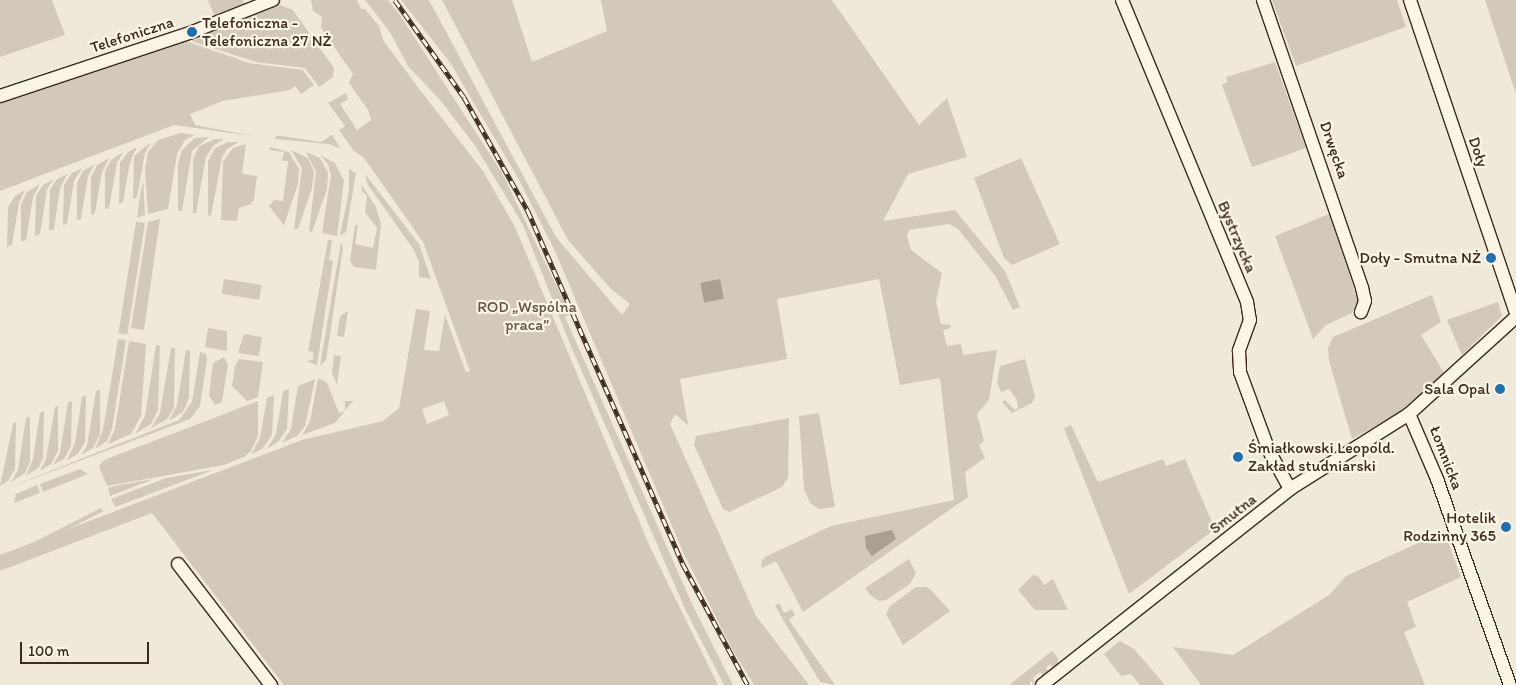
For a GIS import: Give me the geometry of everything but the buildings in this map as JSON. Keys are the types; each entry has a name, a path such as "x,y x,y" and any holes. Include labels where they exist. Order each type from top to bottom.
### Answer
{"street":[{"name":"Telefoniczna","path":"0,96 192,32 273,0"},
{"name":"Bystrzycka","path":"1122,0 1247,302 1250,320 1239,351 1240,372 1269,450 1290,489"},
{"name":"Drwęcka","path":"1264,0 1362,288 1365,301 1361,312"},
{"name":"Doły","path":"1410,0 1516,315"},
{"name":"Smutna","path":"1042,685 1290,489 1409,414 1516,315"},
{"name":"Łomnicka","path":"1409,414 1433,470 1510,685"},
{"path":"178,564 270,685"}],"green space":[{"path":"0,0 52,0 65,35 0,57"},
{"path":"208,0 243,0 244,4 214,15"},
{"name":"ROD „Wspólna praca”","path":"311,0 357,0 361,9 365,9 379,26 383,40 483,171 515,227 650,547 718,685 284,685 152,513 0,571 0,555 302,440 383,421 399,408 416,309 430,311 424,350 439,351 445,315 466,372 470,371 423,242 364,158 354,151 339,130 345,126 328,103 346,93 348,99 340,104 357,130 371,120 368,110 349,83 353,74 321,28 322,17 313,11","holes":["444,401 449,415 427,424 422,409"]},
{"path":"365,0 388,0 400,15 502,173 570,314 565,317 693,606 733,685 724,685 686,611 570,344 523,225 476,147 441,101 408,66 390,32"},
{"path":"401,0 429,0 556,237 622,315 630,304 611,289 568,240 442,0 512,0 532,62 607,31 601,0 832,0 919,125 947,98 967,157 908,174 883,221 955,210 1005,271 1020,307 1013,310 996,277 958,229 949,224 909,230 907,236 911,250 942,273 936,301 941,324 951,325 949,329 943,330 947,346 961,344 963,355 997,350 989,400 977,414 984,441 979,445 985,458 965,472 968,497 803,612 776,561 762,568 761,562 765,557 831,526 954,500 940,378 900,385 879,279 777,299 787,359 680,379 688,425 675,414 670,424 756,616 809,685 754,685 732,649 683,552 554,249 518,178 451,64"},
{"path":"1272,0 1397,0 1406,27 1296,66"},
{"path":"1485,0 1516,0 1516,94"},
{"path":"280,5 293,10 334,68 333,77 319,87 305,68 256,62 191,41 198,39 198,36"},
{"path":"183,40 249,63 303,70 314,85 301,94 295,86 290,90 223,101 190,114 195,125 259,137 174,125 0,191 0,102"},
{"path":"1275,62 1306,148 1252,167 1222,85 1227,82 1226,77"},
{"path":"181,133 195,135 185,140 177,154 168,209 148,214 145,169 148,152 158,140"},
{"path":"332,135 340,148 328,144 275,139 276,136 282,136 321,142"},
{"path":"209,137 192,151 182,211 178,211 178,164 182,150 195,138"},
{"path":"215,139 224,139 214,145 206,157 196,213 193,213 193,159 199,146"},
{"path":"151,142 145,153 137,197 133,199 134,156"},
{"path":"228,142 239,142 227,149 222,157 211,216 208,215 208,161 215,148"},
{"path":"246,144 242,174 257,176 254,199 251,204 239,208 237,221 221,220 223,162 233,148"},
{"path":"137,147 130,162 123,202 119,204 120,163 128,152"},
{"path":"270,147 289,152 299,169 298,184 284,225 269,206 274,200 283,201 288,161 282,161 284,152 270,150"},
{"path":"291,150 308,158 314,172 312,188 298,229 294,229 302,168"},
{"path":"123,152 117,163 109,208 105,209 105,172 111,160"},
{"path":"306,152 320,158 328,173 327,189 312,232 309,231 316,172"},
{"path":"320,155 335,163 344,181 337,236 322,233 331,175 328,164"},
{"path":"109,158 102,172 95,213 91,215 91,177 97,165"},
{"path":"1021,158 1060,244 1012,265 1004,258 974,178"},
{"path":"95,164 88,176 81,219 77,220 77,183 83,171"},
{"path":"82,168 74,181 67,224 63,225 64,185 72,173"},
{"path":"349,169 356,173 346,232 340,236 349,191"},
{"path":"67,174 60,188 54,229 49,231 50,190 56,180"},
{"path":"365,174 419,244 431,279 419,277 419,262 414,250 368,185"},
{"path":"54,179 47,189 40,234 35,236 36,196 43,185"},
{"path":"143,180 145,215 137,218 140,196"},
{"path":"40,184 33,197 26,240 21,242 21,205 27,192"},
{"path":"361,184 376,207 381,224 376,270 354,267 350,261 355,225 358,226 355,244 373,248 377,228 365,212 367,196 362,191"},
{"path":"25,190 19,202 12,245 7,247 8,207 15,196"},
{"path":"1329,214 1358,300 1352,313 1326,325 1313,339 1275,236"},
{"path":"160,219 144,330 131,328 148,222"},
{"path":"136,222 145,223 127,335 118,333"},
{"path":"328,240 332,240 329,260 333,261 317,365 306,361 313,360 313,352 308,351"},
{"path":"341,242 343,248 326,360 320,366"},
{"path":"224,279 262,285 259,300 222,294"},
{"path":"1432,295 1441,322 1421,335 1444,373 1397,414 1352,439 1329,361 1328,348 1333,337"},
{"path":"1498,302 1502,316 1462,355 1447,320"},
{"path":"348,311 344,337 337,336 340,316"},
{"path":"208,328 227,331 227,351 205,347"},
{"path":"244,334 262,337 259,356 238,353"},
{"path":"118,339 126,340 112,429 107,441 95,449 103,430"},
{"path":"129,341 146,344 141,416 131,434 108,444 115,429"},
{"path":"156,345 160,346 158,410 151,424 135,434 145,416"},
{"path":"171,348 175,348 174,408 167,419 151,428 160,413"},
{"path":"186,350 190,351 189,398 183,412 169,421 177,405"},
{"path":"200,352 206,354 207,359 200,406 190,419 0,491 179,420 192,402"},
{"path":"334,355 341,356 337,385 332,373"},
{"path":"224,357 228,364 222,402 215,405 209,396 213,363"},
{"path":"239,359 263,362 258,397 247,401 232,386 235,366"},
{"path":"1025,359 1035,397 1032,403 1012,413 1002,402 1005,400 1015,410 1018,408 1017,400 1009,389 1001,392 997,382 1000,366"},
{"path":"318,378 327,383 339,413 345,411 335,423 302,435 310,422"},
{"path":"315,379 305,426 297,436 282,443 291,429 298,386"},
{"path":"289,389 287,429 278,442 267,449 276,434 283,391"},
{"path":"100,390 100,434 93,448 81,455 87,446 96,391"},
{"path":"86,395 85,442 78,454 67,460 75,443 82,397"},
{"path":"274,395 272,435 263,448 251,455 260,438 267,398"},
{"path":"72,401 71,446 64,459 53,465 60,453 68,402"},
{"path":"258,401 258,436 251,451 244,457 224,465 107,486 99,466 104,460"},
{"path":"345,401 353,401 345,411"},
{"path":"58,406 58,451 51,464 40,471 46,459 55,407"},
{"path":"44,411 43,458 38,468 26,476 33,459 40,413"},
{"path":"819,413 835,507 819,509 810,503 804,489 799,416"},
{"path":"30,417 30,462 25,473 11,482 18,470 26,418"},
{"path":"789,418 788,478 782,487 729,512 723,509 694,445 696,436"},
{"path":"16,422 15,469 8,481 0,486 13,424"},
{"path":"1071,425 1098,482 1163,459 1166,466 1185,459 1215,529 1129,594 1064,428"},
{"path":"80,469 88,474 43,492 40,484"},
{"path":"213,470 115,507 111,499 166,478"},
{"path":"154,479 110,496 108,488"},
{"path":"37,485 40,493 14,503 16,494"},
{"path":"101,508 103,512 32,547 31,544"},
{"path":"1444,531 1461,577 1407,602 1416,627 1404,632 1425,685 1201,685 1173,647 1233,655 1329,595 1346,576"},
{"path":"909,559 916,573 910,584 886,600 879,601 870,595 865,588"},
{"path":"1033,575 1038,576 1044,585 1053,579 1068,610 1035,610 1018,590"},
{"path":"916,587 927,587 950,611 903,645 886,614 890,606"},
{"path":"779,603 784,613 792,609 795,615 789,620 835,685 820,682 775,606"},
{"path":"1120,641 1134,649 1165,685 1140,685 1131,674 1121,676 1104,654"},
{"path":"1052,651 1058,658 1058,666 1055,669 1050,664 1046,668 1050,673 1044,677 1040,672 1033,678 1034,685 1030,680 1030,685 1009,685"}],"shaded area":[{"path":"720,279 724,299 704,302 700,283"},
{"path":"892,530 896,539 872,556 866,548 865,536"}],"railway":[{"path":"395,0 464,97 528,211 683,564 748,685"}],"place":[{"name":"Telefoniczna - Telefoniczna 27 NŻ","path":"192,32"},
{"name":"Doły - Smutna NŻ","path":"1491,258"},
{"name":"Sala Opal","path":"1500,389"},
{"name":"Śmiałkowski Leopold. Zakład studniarski","path":"1238,457"},
{"name":"Hotelik Rodzinny 365","path":"1506,527"}]}
